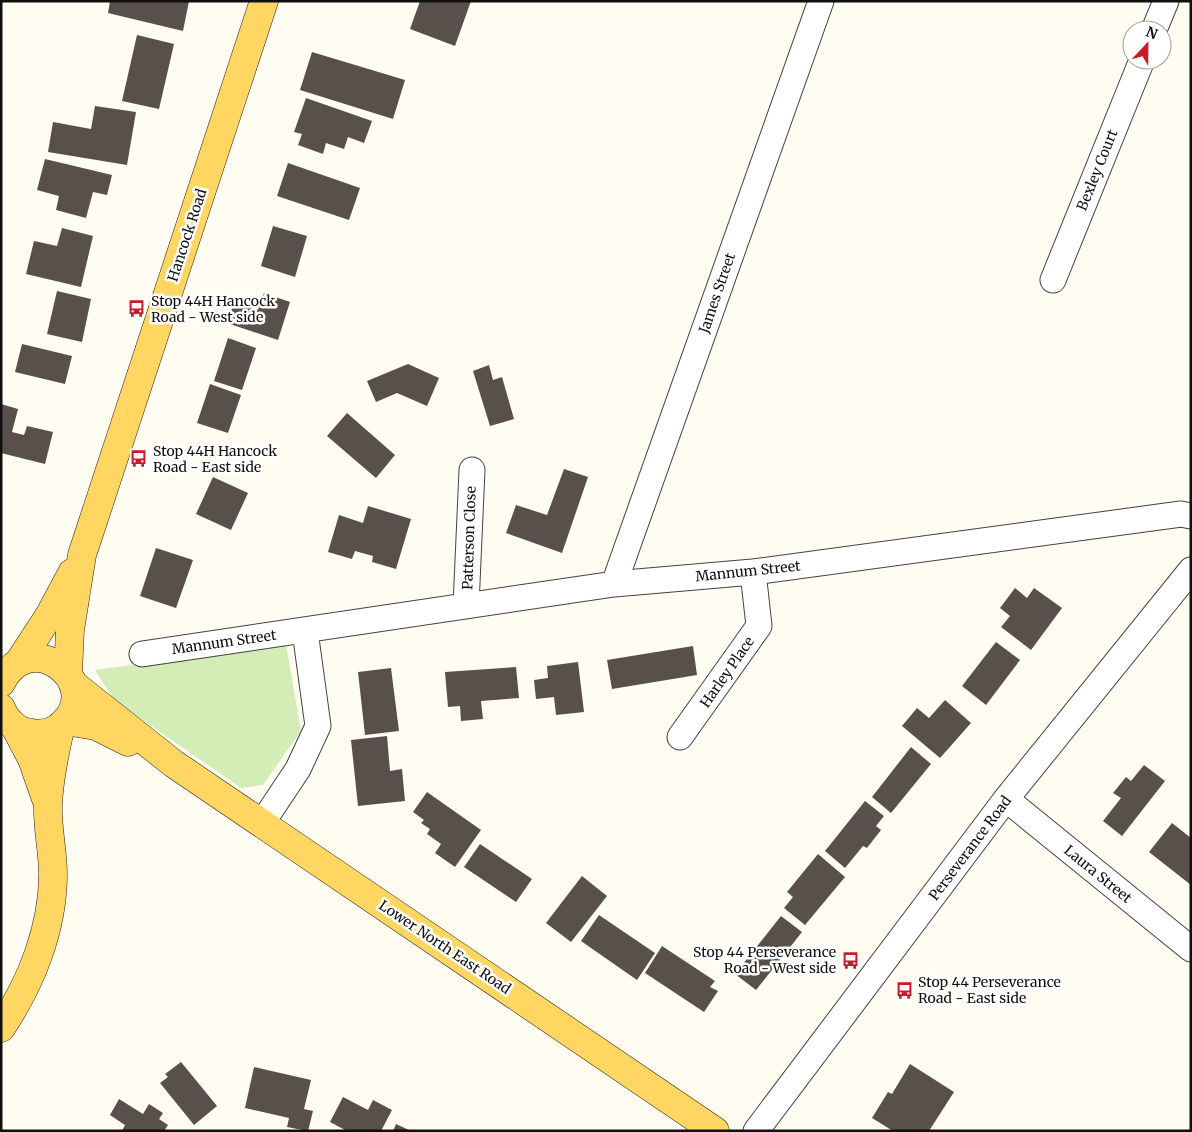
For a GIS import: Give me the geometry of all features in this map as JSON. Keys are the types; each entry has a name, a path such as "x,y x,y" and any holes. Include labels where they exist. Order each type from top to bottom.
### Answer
{"main road":[{"name":"Hancock Road","path":"63,723 75,700 70,679 71,623 82,555 264,1"},
{"name":"Hancock Road","path":"8,670 49,616 82,555"},
{"name":"Lower North East Road","path":"8,670 36,658 54,662 70,679 174,764 715,1131"},
{"path":"8,717 34,734 53,731 63,723"},
{"path":"8,717 32,759 48,805"},
{"name":"Lower North East Road","path":"63,723 96,726 174,764"},
{"path":"1,1028 19,1002 31,978 42,941 52,895 53,874 48,805 53,762 63,723"}],"street":[{"name":"James Street","path":"614,584 821,1"},
{"path":"1158,20 1166,1"},
{"name":"Bexley Court","path":"1053,280 1138,70"},
{"name":"Patterson Close","path":"466,606 472,470"},
{"name":"Mannum Street","path":"142,654 614,584 753,572 1182,514 1191,516"},
{"name":"Perseverance Road","path":"756,1131 1006,800 1191,570"},
{"name":"Harley Place","path":"680,737 759,626 753,572"},
{"path":"262,823 298,769 318,726 305,631"},
{"name":"Laura Street","path":"1006,800 1191,950"}],"green space":[{"path":"286,644 301,731 263,785 241,788 114,700 95,670"}],"building":[{"path":"110,1 189,1 183,31 108,13"},
{"path":"420,1 471,1 455,46 410,29"},
{"path":"137,35 174,44 159,109 122,101"},
{"path":"312,52 405,80 393,119 300,90"},
{"path":"306,98 372,121 364,143 348,137 344,149 326,143 323,154 298,145 302,134 294,132"},
{"path":"95,106 136,112 127,165 48,152 53,122 91,129"},
{"path":"45,159 112,175 107,195 93,192 86,218 56,210 59,196 37,190"},
{"path":"288,163 360,188 349,220 277,196"},
{"path":"273,226 307,236 295,277 261,266"},
{"path":"62,228 93,236 81,287 26,274 34,241 57,246"},
{"path":"57,291 91,299 82,342 47,334"},
{"path":"264,293 290,302 278,340 227,323 234,302 258,310"},
{"path":"228,338 256,348 242,390 214,381"},
{"path":"22,344 72,356 65,384 15,372"},
{"path":"408,364 439,378 427,406 397,393 376,402 367,381"},
{"path":"489,365 493,380 502,377 514,419 490,426 473,371"},
{"path":"210,384 241,395 228,433 197,423"},
{"path":"1,404 18,409 12,432 24,435 27,426 53,432 45,464 1,453"},
{"path":"347,413 395,455 376,478 327,436"},
{"path":"564,469 588,477 562,553 506,533 516,505 547,515"},
{"path":"213,477 248,493 231,530 196,514"},
{"path":"368,506 411,519 396,569 372,562 373,556 355,551 352,559 328,552 339,515 363,523"},
{"path":"156,548 193,560 176,608 140,596"},
{"path":"1015,588 1027,598 1034,588 1062,608 1031,650 1001,627 1010,616 1000,608"},
{"path":"996,642 1020,660 986,705 962,686"},
{"path":"693,646 697,675 612,689 607,660"},
{"path":"578,662 584,712 556,715 554,697 536,699 534,680 548,678 547,666"},
{"path":"516,667 519,698 481,701 483,719 461,721 460,706 448,707 445,672"},
{"path":"391,668 399,731 365,735 358,672"},
{"path":"945,700 971,723 940,758 902,726 917,708 929,718"},
{"path":"387,736 390,771 402,769 405,801 358,806 351,740"},
{"path":"911,747 931,764 891,813 872,797"},
{"path":"1144,765 1165,781 1122,836 1103,821 1121,798 1113,793 1126,777 1131,781"},
{"path":"427,792 481,830 455,867 435,853 441,844 427,834 430,829 421,823 424,820 413,812"},
{"path":"865,801 884,816 876,826 881,830 867,848 863,846 845,868 825,851"},
{"path":"1172,823 1191,838 1191,885 1149,852"},
{"path":"480,844 532,879 516,902 464,867"},
{"path":"818,854 845,877 805,925 784,908 793,897 787,892"},
{"path":"582,876 607,896 571,942 546,923"},
{"path":"599,915 655,953 637,980 581,941"},
{"path":"781,916 802,932 756,990 735,974"},
{"path":"662,946 715,981 710,987 718,991 704,1012 645,973"},
{"path":"181,1062 217,1106 194,1125 160,1083 168,1077 165,1074"},
{"path":"910,1064 954,1092 929,1131 893,1131 872,1118 888,1092 892,1094"},
{"path":"254,1067 311,1080 304,1109 313,1111 308,1131 287,1127 289,1118 245,1108"},
{"path":"343,1097 368,1110 373,1100 392,1110 381,1131 347,1131 330,1122"},
{"path":"119,1099 143,1114 149,1104 163,1113 159,1119 168,1125 164,1131 122,1131 125,1125 110,1115"},
{"path":"396,1124 411,1131 393,1131"}],"place":[{"name":"Stop 44H Hancock Road - West side","path":"137,309"},
{"name":"Stop 44H Hancock Road - East side","path":"139,459"},
{"name":"Stop 44 Perseverance Road - West side","path":"850,960"},
{"name":"Stop 44 Perseverance Road - East side","path":"904,990"}]}
